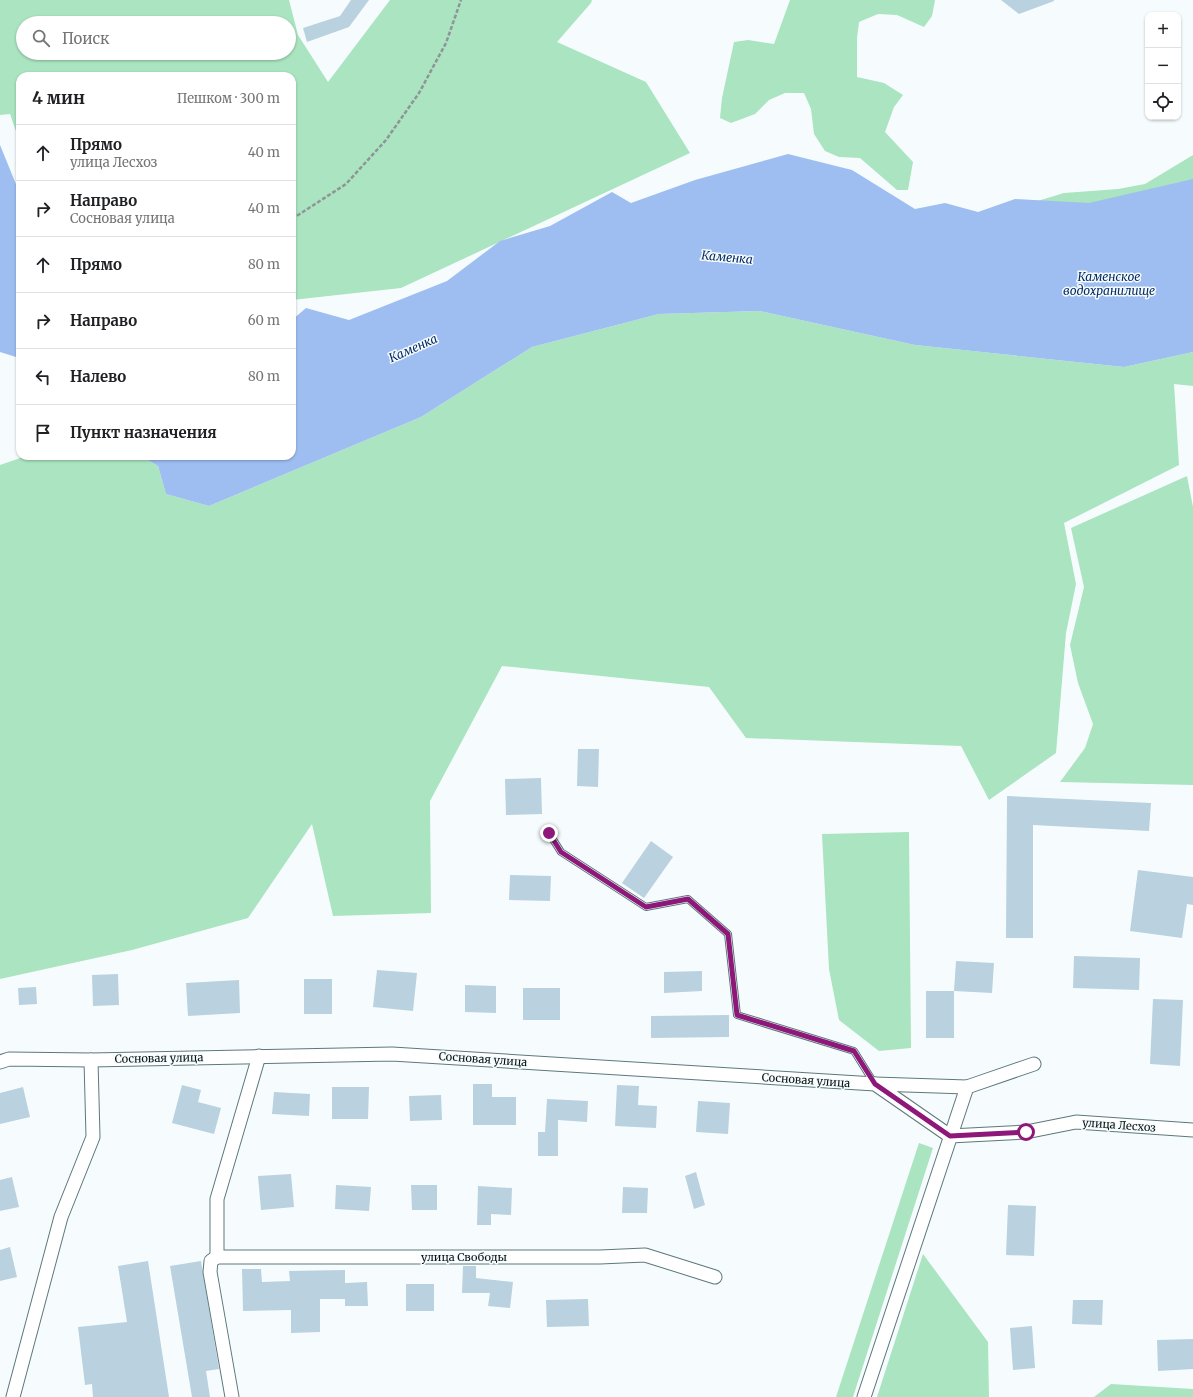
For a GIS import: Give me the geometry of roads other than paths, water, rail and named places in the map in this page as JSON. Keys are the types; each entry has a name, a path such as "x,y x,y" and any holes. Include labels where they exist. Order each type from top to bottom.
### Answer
{"street":[{"name":"Сосновая улица","path":"0,1062 9,1059 91,1060 392,1054 875,1084 967,1087"},
{"path":"232,1397 210,1272 214,1259 217,1199 259,1056"},
{"path":"13,1397 61,1217 93,1137 91,1060"},
{"path":"864,1397 967,1087 1034,1064"},
{"path":"875,1084 950,1136"},
{"name":"улица Лесхоз","path":"950,1136 1026,1132 1076,1122 1193,1130"},
{"name":"улица Свободы","path":"214,1259 645,1255 715,1276"}],"lane":[{"path":"549,833 561,852 646,907 688,899 728,934 737,1015 854,1051 875,1084"}],"water":[{"path":"0,145 16,184 16,357 0,352"},
{"name":"Каменское водохранилище","path":"788,154 852,170 915,209 945,203 978,212 1015,199 1089,203 1193,179 1193,352 1124,367 915,345 760,311 659,314 532,347 421,417 209,506 166,494 158,466 148,460 296,460 296,317 306,308 349,320 447,281 500,241 550,226 612,192 631,203 695,180"}],"water label":[{"name":"Каменка","path":"727,257"},
{"name":"Каменка","path":"413,348"}]}
